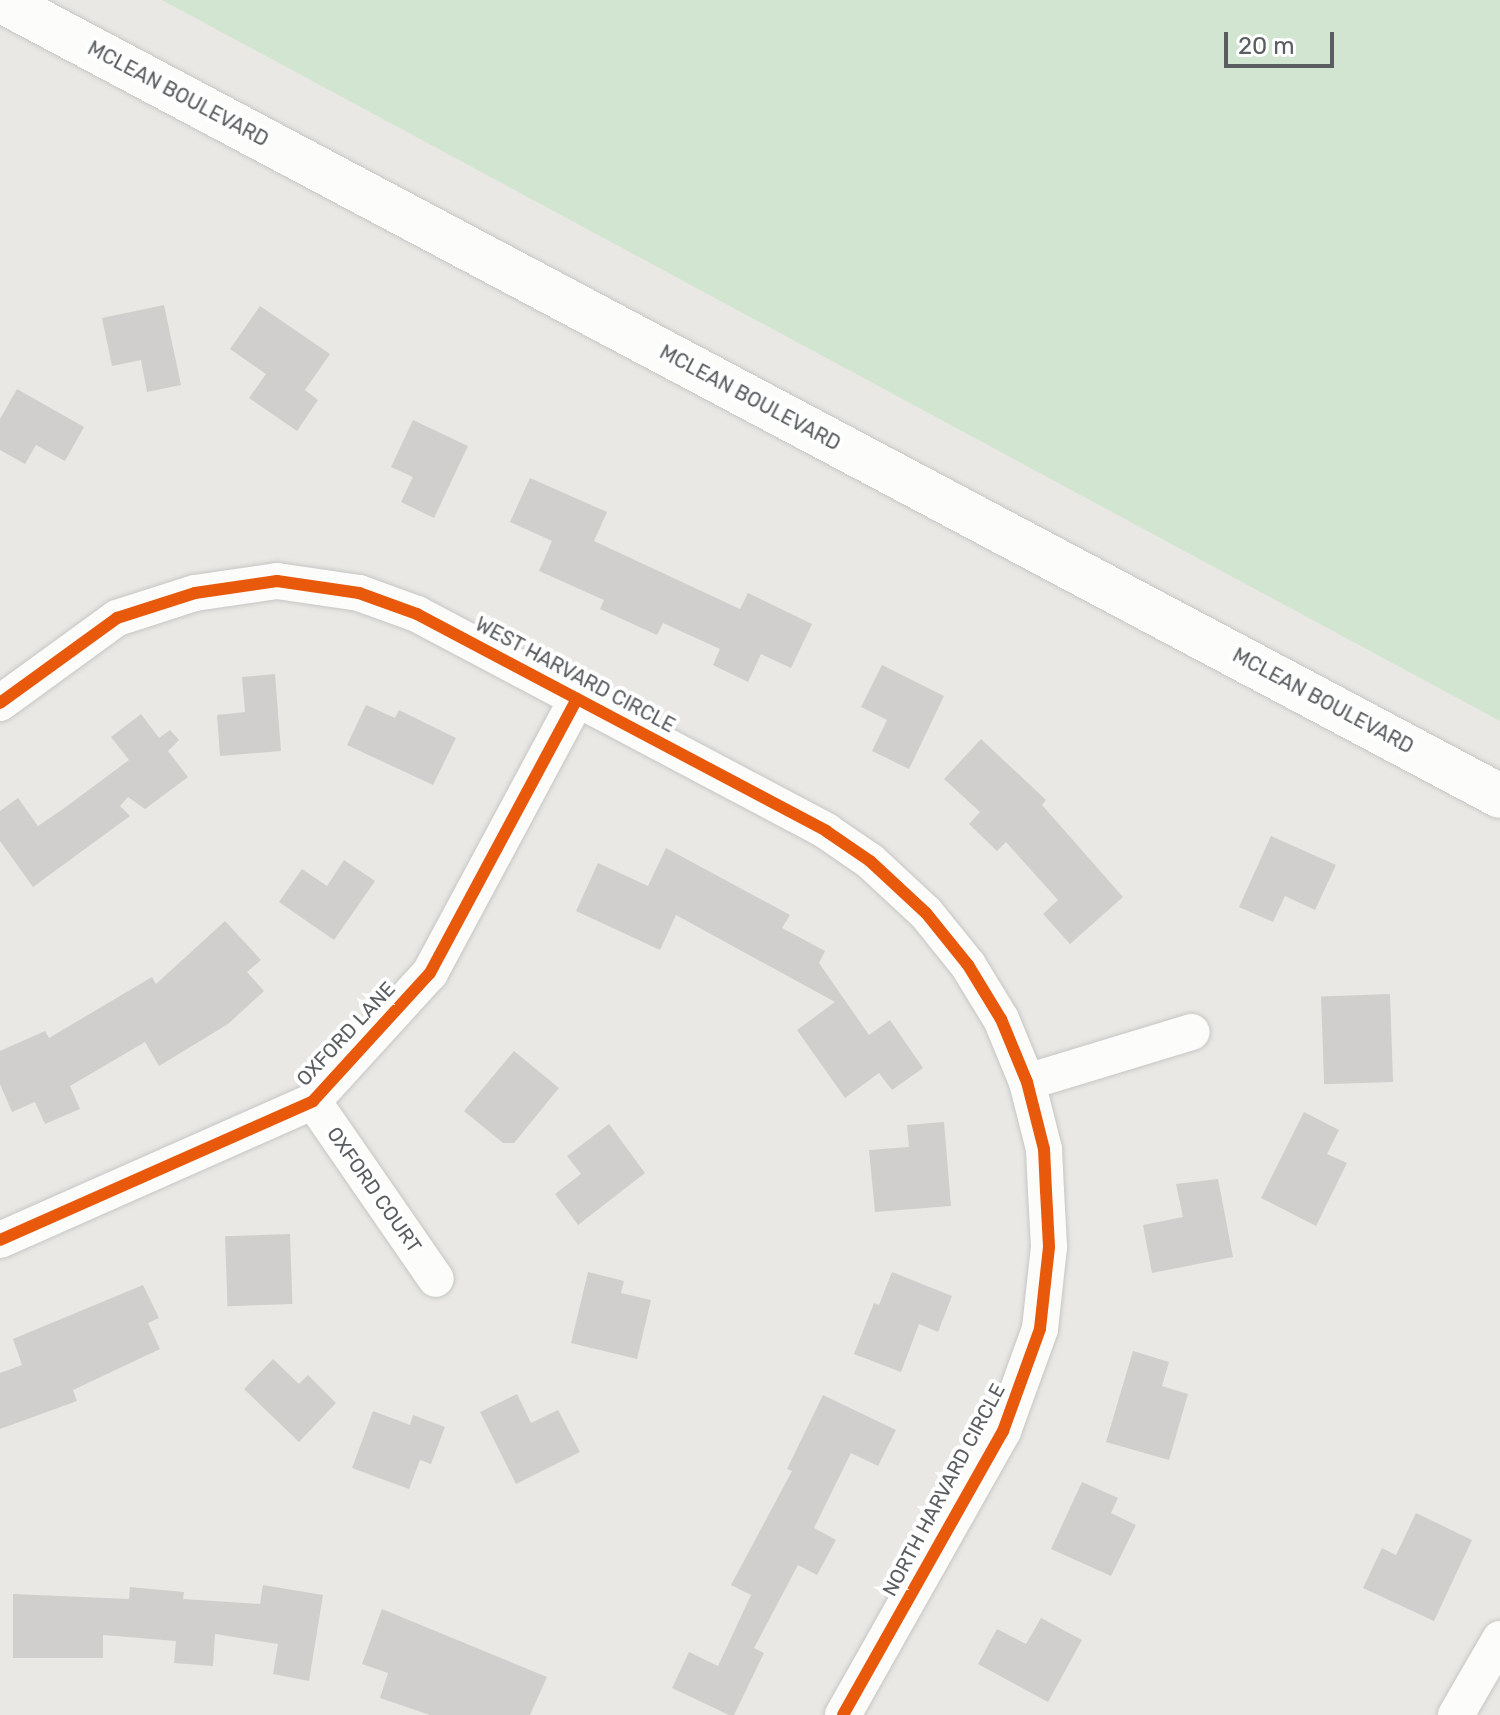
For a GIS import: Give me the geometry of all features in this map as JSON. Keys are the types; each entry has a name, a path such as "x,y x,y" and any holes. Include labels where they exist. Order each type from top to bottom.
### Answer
{"main road":[{"name":"MCLEAN BOULEVARD","path":"0,0 1500,796"}],"street":[{"name":"WEST HARVARD CIRCLE","path":"0,703 117,618 195,593 277,581 359,593 417,614 826,831 870,861 926,913 968,965 1001,1019 1027,1082"},
{"name":"OXFORD LANE","path":"0,1240 313,1101 430,973 577,699"},
{"path":"1027,1082 1192,1032"},
{"name":"NORTH HARVARD CIRCLE","path":"843,1715 1003,1431 1040,1329 1049,1247 1044,1149 1027,1082"},
{"name":"OXFORD COURT","path":"313,1101 436,1279"},
{"path":"1456,1715 1500,1639"}],"green space":[{"path":"162,0 1500,0 1500,721"}],"building":[{"path":"164,305 181,385 147,392 141,360 112,366 102,318"},
{"path":"260,306 330,354 305,390 318,400 297,431 249,398 266,374 230,349"},
{"path":"17,389 84,427 65,461 36,445 25,464 0,450 0,419"},
{"path":"413,420 468,446 434,518 401,502 413,477 391,467"},
{"path":"530,478 607,512 594,541 740,609 748,593 812,624 791,668 761,654 748,682 713,665 720,649 663,623 657,635 600,609 604,600 539,571 552,541 510,522"},
{"path":"882,665 944,696 909,769 872,751 887,720 861,707"},
{"path":"275,674 281,751 220,756 217,715 245,712 242,677"},
{"path":"366,705 395,718 399,710 456,738 433,785 347,745"},
{"path":"141,714 159,738 170,730 179,740 168,751 188,777 145,809 128,797 120,806 130,816 33,887 0,841 0,811 18,798 38,826 63,809 129,760 111,737"},
{"path":"981,739 1046,800 1042,805 1123,897 1070,944 1043,914 1058,900 1006,842 997,851 969,824 980,812 944,779"},
{"path":"1271,836 1336,865 1315,910 1285,896 1273,922 1239,907"},
{"path":"666,848 790,915 782,928 825,951 819,963 869,1035 890,1020 923,1068 892,1090 879,1073 845,1098 797,1030 835,1002 676,915 660,950 576,911 598,863 648,886"},
{"path":"344,860 375,881 334,940 279,902 302,869 327,886"},
{"path":"225,921 261,960 247,972 264,991 228,1024 159,1066 145,1042 70,1086 80,1109 45,1124 35,1102 12,1112 0,1084 0,1051 45,1031 49,1038 152,977 156,984"},
{"path":"1390,994 1393,1082 1324,1084 1321,996"},
{"path":"514,1051 559,1088 514,1143 503,1143 464,1111"},
{"path":"1304,1112 1339,1130 1327,1154 1347,1163 1316,1226 1261,1198"},
{"path":"944,1122 951,1206 875,1212 869,1150 909,1147 907,1125"},
{"path":"609,1124 645,1173 578,1225 555,1194 581,1174 567,1156"},
{"path":"1218,1179 1233,1257 1152,1273 1143,1225 1183,1217 1176,1184"},
{"path":"290,1234 292,1304 227,1306 225,1236"},
{"path":"588,1272 624,1281 621,1293 651,1300 637,1359 571,1343"},
{"path":"892,1272 952,1296 938,1332 919,1324 901,1372 854,1354 874,1303 879,1305"},
{"path":"143,1285 159,1318 148,1323 160,1349 73,1390 77,1401 0,1429 0,1373 22,1365 13,1339"},
{"path":"1133,1351 1169,1362 1162,1386 1188,1394 1169,1460 1106,1442"},
{"path":"273,1359 299,1384 308,1375 336,1403 299,1442 244,1389"},
{"path":"517,1394 531,1423 558,1410 580,1452 516,1484 480,1412"},
{"path":"823,1395 896,1430 878,1466 851,1453 814,1528 836,1540 817,1575 798,1565 754,1648 764,1653 734,1715 729,1715 672,1688 689,1652 718,1666 751,1595 731,1585 792,1471 787,1469"},
{"path":"373,1411 410,1425 413,1415 445,1427 431,1464 420,1460 409,1489 352,1468"},
{"path":"1082,1482 1118,1498 1111,1513 1136,1525 1111,1576 1051,1549"},
{"path":"1416,1513 1472,1540 1434,1621 1363,1588 1382,1548 1396,1555"},
{"path":"263,1585 323,1595 309,1681 273,1674 278,1644 215,1634 213,1666 174,1663 176,1641 103,1635 103,1658 13,1658 13,1594 129,1599 130,1587 184,1592 183,1599 260,1604"},
{"path":"382,1609 547,1677 530,1715 430,1715 380,1698 388,1673 362,1664"},
{"path":"1041,1618 1082,1640 1048,1702 978,1664 997,1629 1026,1644"}],"cycle path":[{"path":"0,703 117,618 195,593 277,581 359,593 417,614 826,831 870,861 926,913 968,965 1001,1019 1027,1082 1044,1149 1049,1247 1040,1329 1003,1431 843,1715"},
{"path":"0,1240 313,1101 430,973 577,699"}]}
